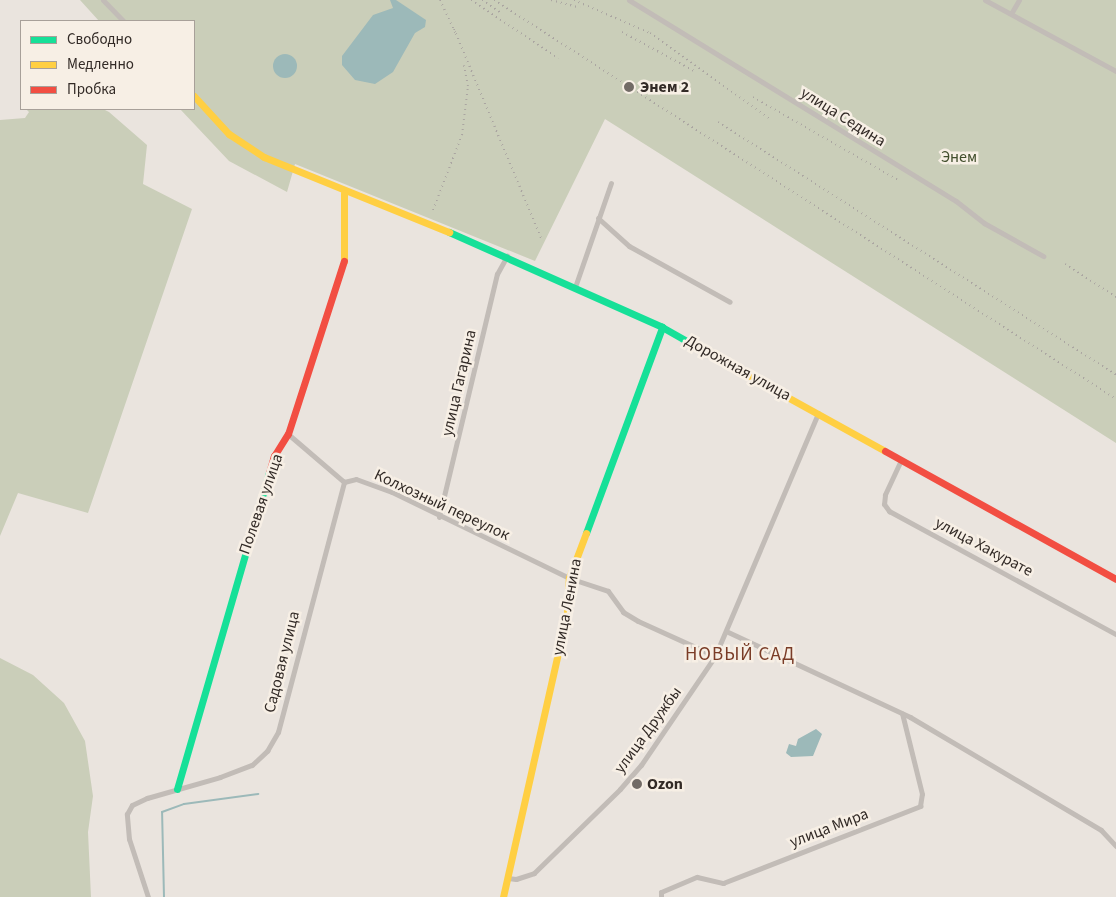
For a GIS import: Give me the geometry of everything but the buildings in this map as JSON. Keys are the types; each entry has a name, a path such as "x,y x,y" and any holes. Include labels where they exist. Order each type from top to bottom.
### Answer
{"street":[{"path":"103,0 122,20"},
{"name":"улица Седина","path":"629,0 956,201 984,223 1043,256"},
{"path":"985,0 1012,12 1116,71"},
{"path":"1012,12 1019,0"},
{"name":"Дорожная улица","path":"195,97 244,145 344,193 506,256 662,326 1116,578"},
{"path":"574,287 611,183"},
{"name":"Полевая улица","path":"176,788 271,465 288,434 344,263 344,193"},
{"path":"598,218 636,250 730,302"},
{"name":"улица Гагарина","path":"439,518 497,274 506,256"},
{"name":"улица Ленина","path":"503,897 567,614 569,578 662,326"},
{"name":"улица Дружбы","path":"507,878 516,880 534,873 620,789 641,765 714,656 728,632 818,413"},
{"path":"288,434 344,482"},
{"name":"улица Хакурате","path":"901,460 885,494 884,504 889,511 1116,634"},
{"name":"Колхозный переулок","path":"344,482 356,479 383,489 439,518 569,578"},
{"name":"Садовая улица","path":"148,897 129,839 127,814 132,805 176,788 252,765 267,751 278,732 344,482"},
{"path":"569,578 608,591 623,612 638,621 714,656"},
{"path":"728,632 902,713 1101,830 1116,846"},
{"name":"улица Мира","path":"660,897 661,892 697,877 723,883 920,806 922,794 902,713"}],"green space":[{"name":"Энем","path":"80,0 1116,0 1116,443 605,119 535,261 295,164 287,192 229,161 181,110 195,110 195,20 98,20"},
{"path":"27,110 105,110 109,112 147,145 143,184 192,209 88,513 18,493 0,536 0,120 25,118 29,112"},
{"path":"0,658 33,675 64,703 85,741 93,796 88,832 91,897 0,897"}],"water":[{"path":"390,0 396,0 426,20 425,27 415,33 393,72 375,84 355,80 342,65 342,56 373,15 393,8"},
{"path":"285,54 293,58 297,66 293,74 285,78 277,74 273,66 277,58"},
{"path":"816,729 822,734 813,756 791,757 786,753 789,744 796,746 798,739"}],"waterway":[{"path":"164,897 162,812 184,804 258,794"}],"railway":[{"path":"440,0 456,34"},
{"path":"471,0 558,58"},
{"path":"482,0 500,12"},
{"path":"494,0 1116,399"},
{"path":"551,0 580,8"},
{"path":"574,0 650,33 770,119"},
{"path":"454,29 542,240"},
{"path":"622,32 694,71"},
{"path":"433,210 462,135 468,86 464,65"},
{"path":"753,97 898,180"},
{"path":"718,122 1116,375"},
{"path":"1065,264 1116,297"}],"traffic: fast":[{"path":"449,232 662,327 713,356"},
{"path":"586,533 662,327"},
{"path":"177,789 269,473"}],"traffic: slow":[{"path":"195,97 229,134 264,157 449,232"},
{"path":"344,193 344,261"},
{"path":"713,356 885,451"},
{"path":"503,897 567,613 569,578 586,533"}],"traffic: jam":[{"path":"269,473 274,456 288,434 344,261"},
{"path":"885,451 1116,579"}],"place":[{"name":"Энем 2","path":"629,87"},
{"name":"Ozon","path":"637,784"}],"district":[{"name":"НОВЫЙ САД","path":"740,655"}]}
